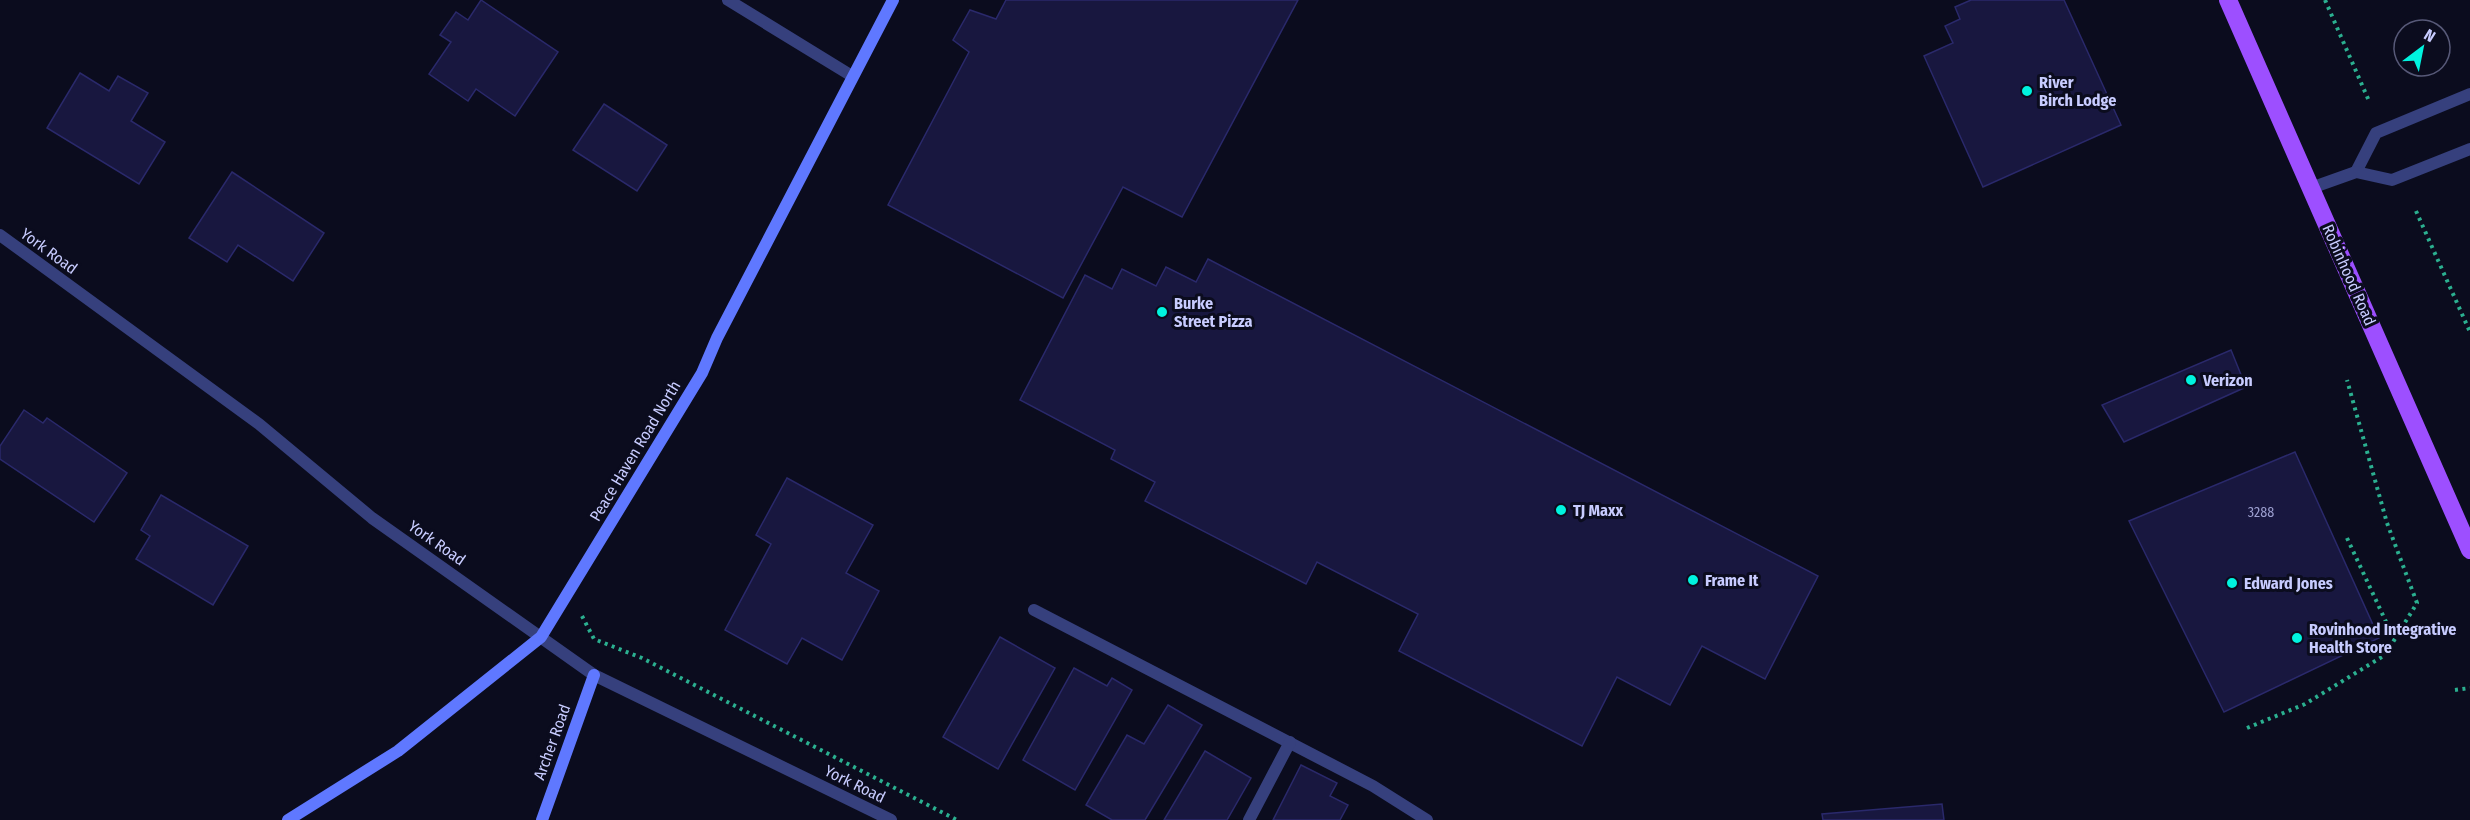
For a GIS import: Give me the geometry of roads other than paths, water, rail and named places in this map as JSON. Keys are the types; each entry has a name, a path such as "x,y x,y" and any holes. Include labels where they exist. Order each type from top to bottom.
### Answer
{"main road":[{"name":"Peace Haven Road North","path":"288,820 398,751 541,637 702,373 717,338 893,0"},
{"name":"Robinhood Road","path":"2228,0 2470,550"},
{"name":"Archer Road","path":"542,820 594,675"}],"street":[{"path":"728,0 852,76"},
{"path":"2356,172 2376,133 2470,94"},
{"path":"2311,189 2356,172 2392,180 2470,149"},
{"name":"York Road","path":"0,236 259,424 372,518 594,675 891,820"},
{"path":"1034,609 1373,786 1427,820"},
{"path":"1249,820 1290,742"}],"place":[{"name":"River Birch Lodge","path":"2027,91"},
{"name":"Burke Street Pizza","path":"1162,312"},
{"name":"Verizon","path":"2191,380"},
{"name":"TJ Maxx","path":"1561,510"},
{"name":"Frame It","path":"1693,580"},
{"name":"Edward Jones","path":"2232,583"},
{"name":"Rovinhood Integrative Health Store","path":"2297,638"}]}
